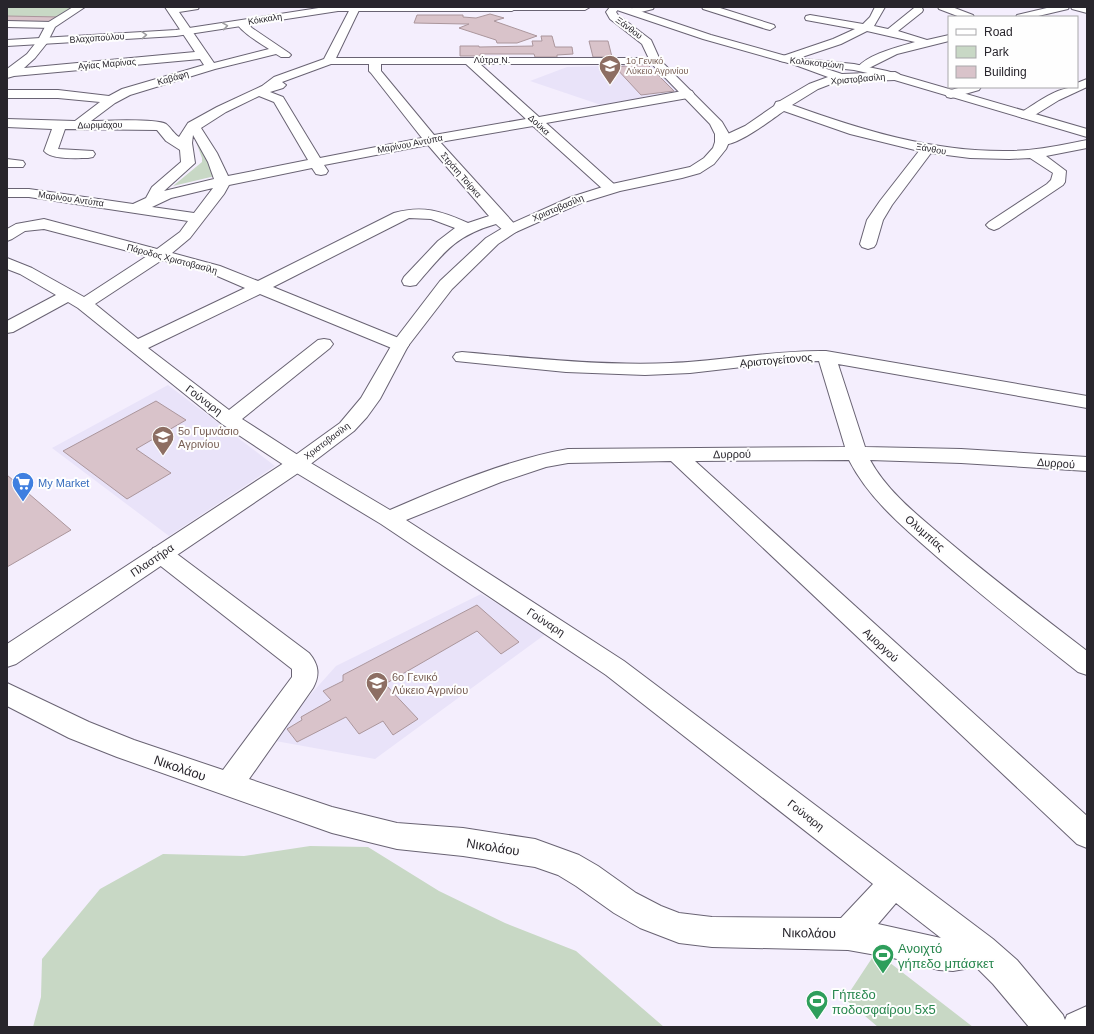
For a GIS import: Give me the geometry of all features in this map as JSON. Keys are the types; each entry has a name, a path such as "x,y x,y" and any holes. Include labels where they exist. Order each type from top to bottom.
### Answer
{"street":[{"path":"9,74 31,56 43,41 52,24 80,7"},
{"path":"194,7 171,8 211,67"},
{"name":"Κόκκαλη","path":"186,32 333,9 585,7"},
{"name":"Κολοκοτρώνη","path":"617,7 633,11 707,37 788,60 863,68 895,76 951,94 1026,115 1087,136"},
{"name":"Ξάνθου","path":"617,7 612,10 612,14 647,42 655,61 716,122 722,134 722,142"},
{"path":"633,11 649,7"},
{"path":"707,7 770,27"},
{"path":"788,60 866,27 878,14 880,7"},
{"path":"943,7 966,16"},
{"path":"1025,16 1064,7"},
{"path":"1076,7 1087,10"},
{"path":"150,206 153,195 157,190 188,163 189,158 185,137 194,126 205,118 263,90 278,86 329,61 355,8"},
{"path":"890,32 918,10"},
{"path":"810,18 890,32 926,43"},
{"path":"241,23 248,30 308,70"},
{"path":"7,24 52,24"},
{"name":"Βλαχοπούλου","path":"7,43 186,32"},
{"path":"863,68 887,55 926,43 948,38"},
{"name":"Καβάφη","path":"78,125 111,100 133,90 211,67 278,50"},
{"name":"Αγίας Μαρίνας","path":"9,74 202,55"},
{"name":"Δούκα","path":"468,60 610,188"},
{"path":"788,60 841,78"},
{"name":"Λύτρα Ν.","path":"329,61 655,61"},
{"name":"Στράτη Τσίρκα","path":"375,61 375,71 435,144 505,223"},
{"name":"Χριστοβασίλη","path":"297,464 337,435 360,413 400,345 446,285 487,245 505,223 610,188 689,172 709,161 719,149 722,142 748,130 780,106 826,81 841,78 895,76"},
{"path":"951,94 972,88"},
{"path":"1026,115 1054,97 1075,88"},
{"path":"263,90 279,100 319,166"},
{"path":"7,94 58,94 111,100"},
{"name":"Μαρίνου Αντύπα","path":"150,206 177,200 220,186 319,166 611,111 691,98"},
{"name":"Ξάνθου","path":"780,106 842,128 927,149 972,154 1035,155 1087,136"},
{"name":"Δωριμάχου","path":"7,123 60,125 140,124 158,126 186,148"},
{"path":"60,125 51,151 56,153 88,154"},
{"path":"7,328 76,299 160,255 185,235 199,218 220,186 221,175 201,135 194,126"},
{"path":"868,244 875,220 885,204 927,149"},
{"path":"994,225 1058,182 1059,171 1035,155"},
{"name":"Μαρίνου Αντύπα","path":"7,193 29,193 150,206 199,218"},
{"path":"136,348 258,288 362,234 408,213 426,212 467,228"},
{"path":"410,281 445,244 467,228 505,223"},
{"name":"Πάροδος Χριστοβασίλη","path":"7,236 21,227 44,224 214,269 400,345"},
{"name":"Γούναρη","path":"7,263 26,271 76,299 136,348 229,420 297,464 388,519 615,668 982,950 1005,972 1051,1027"},
{"path":"229,420 324,344"},
{"name":"Αριστογείτονος","path":"462,357 570,366 645,369 691,368 802,356 826,356 1087,402"},
{"name":"Ολυμπίας","path":"826,356 857,453 869,478 907,518 985,585 1087,665"},
{"name":"Δυρρού","path":"388,519 425,502 525,465 547,458 568,456 857,453 961,456 1087,464"},
{"name":"Αμοργού","path":"676,455 1087,835"},
{"name":"Πλαστήρα","path":"7,657 297,464"},
{"path":"161,554 300,660 305,666 307,673 304,681 228,784"},
{"name":"Νικολάου","path":"7,694 79,730 127,749 332,820 397,836 463,842 535,853 568,865 587,876 625,903 651,917 679,928 712,932 848,934 893,942 939,954 953,955 982,950"},
{"path":"848,934 894,883"},
{"path":"1079,1027 1087,1023"}],"shaded area":[{"name":"1ο Γενικό Λύκειο Αγρινίου","path":"602,63 649,63 680,92 601,105 530,81 567,67 602,66"},
{"name":"5ο Γυμνάσιο Αγρινίου","path":"168,385 275,466 169,536 52,448"},
{"name":"6ο Γενικό Λύκειο Αγρινίου","path":"481,594 547,633 375,759 270,740 336,666"}],"green space":[{"path":"7,7 77,7 54,23 7,22"},
{"path":"195,137 197,137 215,176 173,186 202,162"},
{"path":"310,846 368,847 439,891 505,923 576,951 664,1027 33,1027 41,997 42,959 100,889 163,854 244,856"},
{"name":"Ανοιχτό γήπεδο μπάσκετ","path":"876,952 973,1027 878,1027 845,999"}],"building":[{"path":"490,14 504,18 494,21 537,36 517,43 497,43 496,40 459,28 469,24 414,23 417,15 463,15 463,17 476,18"},
{"path":"7,16 61,17 54,23 7,22"},
{"path":"541,36 552,36 555,47 572,47 573,54 557,55 557,57 535,57 534,54 480,54 481,56 460,56 460,46 533,46 532,41 542,41"},
{"path":"589,41 608,41 612,57 593,57"},
{"path":"647,64 674,91 641,95 615,67"},
{"path":"156,401 186,420 136,449 171,473 127,499 63,451"},
{"name":"My Market","path":"7,475 71,530 7,567"},
{"path":"477,605 519,642 501,654 477,631 385,684 418,719 393,735 383,721 359,734 346,717 297,742 287,729 302,720 301,717 331,700 323,691 343,681 343,675"}],"place":[{"name":"1ο Γενικό Λύκειο Αγρινίου","path":"610,86"},
{"name":"5ο Γυμνάσιο Αγρινίου","path":"163,456"},
{"name":"My Market","path":"23,502"},
{"name":"6ο Γενικό Λύκειο Αγρινίου","path":"377,702"},
{"name":"Ανοιχτό γήπεδο μπάσκετ","path":"883,974"},
{"name":"Γήπεδο ποδοσφαίρου 5x5","path":"817,1020"}]}
